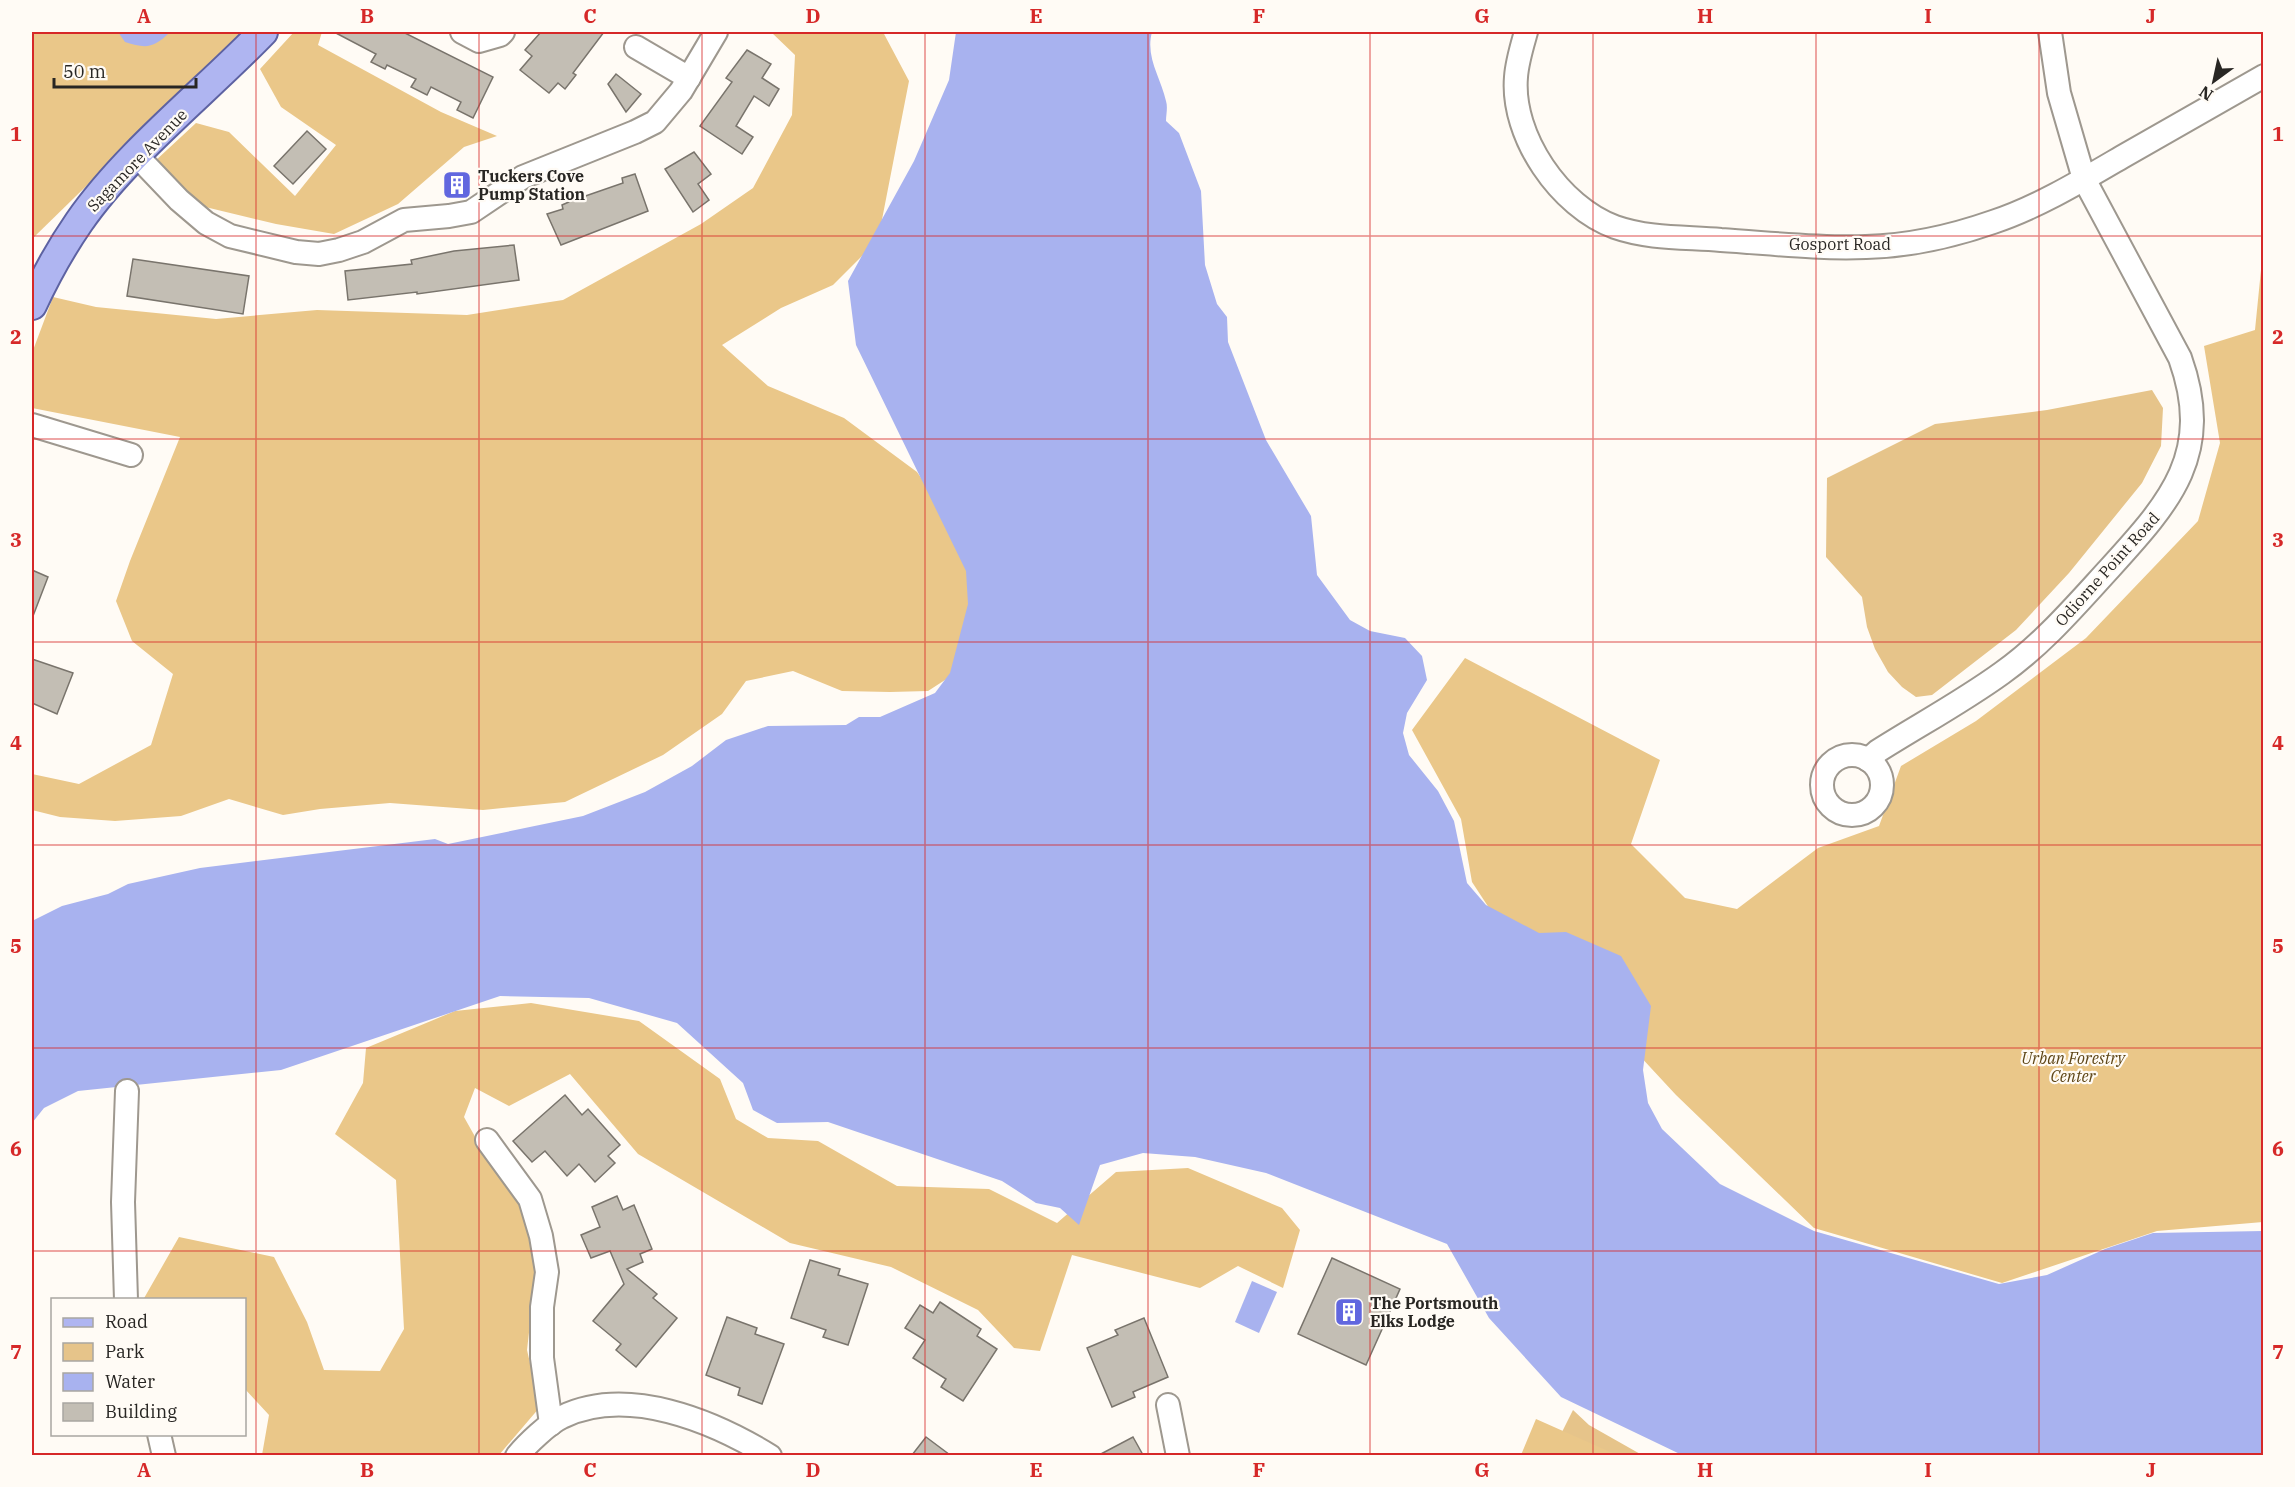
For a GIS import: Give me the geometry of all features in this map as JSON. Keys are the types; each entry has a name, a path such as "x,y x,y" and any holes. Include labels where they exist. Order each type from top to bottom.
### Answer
{"main road":[{"name":"Sagamore Avenue","path":"35,291 80,222 137,156 263,32"}],"street":[{"path":"462,32 479,41 500,35 502,32"},
{"path":"137,156 179,200 214,227 230,236 265,245 319,254 339,250 363,242 404,220 471,212 523,177 636,132 655,122 669,108 716,32"},
{"name":"Gosport Road","path":"1526,32 1515,76 1516,93 1527,136 1537,157 1568,196 1585,210 1615,227 1654,236 1866,247 1904,244 1948,235 1994,222 2029,207 2084,179 2264,76"},
{"name":"Odiorne Point Road","path":"1868,760 1878,751 1938,716 1994,679 2039,643 2154,520 2180,477 2191,434 2193,409 2189,383 2180,358 2084,179 2059,93 2050,32"},
{"path":"636,47 688,78"},
{"path":"32,425 131,455"},
{"path":"126,1298 123,1202 127,1091"},
{"path":"487,1140 530,1199 541,1236 547,1272 542,1307 542,1358 551,1424"},
{"path":"517,1455 560,1417 578,1411 629,1404 684,1415 742,1439 770,1455"},
{"path":"1168,1405 1178,1455"},
{"path":"159,1436 164,1455"}],"green space":[{"path":"32,32 244,32 32,239"},
{"path":"294,32 322,32 318,45 441,112 497,136 464,147 398,204 334,234 276,224 197,205 154,162 196,123 229,132 295,196 336,145 281,107 260,69"},
{"path":"771,32 883,32 909,81 878,240 833,285 781,308 722,345 768,386 844,418 917,472 973,553 965,667 928,691 842,691 793,671 746,681 722,714 663,755 565,802 483,810 390,803 320,809 283,815 229,799 181,816 115,821 60,817 32,810 32,774 79,784 151,745 173,674 132,641 116,601 180,437 32,408 32,353 53,297 96,307 216,319 317,310 467,315 563,300 701,224 753,188 792,115 795,55"},
{"name":"Urban Forestry Center","path":"2263,250 2263,1222 2157,1231 2002,1283 1814,1228 1676,1095 1625,1040 1493,914 1472,882 1461,819 1412,730 1465,658 1660,760 1631,844 1685,898 1737,909 1818,848 1879,826 1901,766 1976,721 2086,638 2198,521 2220,443 2204,346 2255,330"},
{"path":"2152,390 2163,408 2161,446 2142,483 2069,573 2016,630 1932,695 1916,697 1902,687 1888,672 1875,649 1867,627 1862,597 1826,557 1827,478 1935,424 2047,410"},
{"path":"531,1003 639,1021 720,1079 736,1119 768,1138 818,1141 897,1186 989,1189 1057,1223 1116,1172 1188,1168 1282,1208 1300,1230 1283,1288 1238,1266 1200,1288 1072,1255 1040,1351 1014,1348 978,1310 891,1267 790,1243 638,1154 570,1074 509,1106 475,1088 464,1117 487,1158 523,1203 536,1271 527,1350 540,1407 499,1455 262,1455 269,1415 246,1390 246,1298 144,1298 179,1237 274,1257 307,1322 324,1370 380,1371 404,1329 396,1180 335,1134 363,1083 366,1048 455,1011"},
{"path":"1573,1410 1589,1425 1642,1455 1550,1456"},
{"path":"1536,1419 1617,1455 1521,1455"}],"water":[{"path":"118,32 170,32 154,44 139,46 125,42"},
{"path":"956,32 1152,32 1150,41 1152,59 1167,103 1166,121 1179,133 1201,191 1205,265 1217,304 1227,317 1228,342 1266,440 1311,516 1317,575 1350,620 1370,631 1405,638 1422,656 1427,680 1407,713 1403,733 1409,755 1438,791 1454,821 1467,883 1486,905 1539,933 1566,932 1621,956 1651,1006 1643,1070 1648,1103 1662,1129 1720,1184 1814,1231 1999,1284 2047,1275 2105,1249 2153,1233 2263,1231 2263,1455 1682,1455 1561,1397 1489,1318 1447,1244 1266,1173 1195,1157 1143,1153 1100,1165 1079,1225 1060,1208 1036,1203 1002,1181 828,1122 777,1123 753,1110 743,1083 677,1023 589,998 500,996 281,1070 78,1091 44,1108 32,1123 32,921 62,906 108,894 128,884 200,868 435,839 448,844 583,816 645,792 692,766 726,740 768,726 846,725 859,717 880,717 935,693 950,673 968,604 966,571 856,345 848,281 914,161 949,80"},
{"path":"1252,1281 1277,1292 1259,1333 1235,1322"}],"building":[{"path":"334,32 403,32 493,77 473,118 457,110 461,102 431,87 427,95 411,87 416,79 387,65 385,69 371,62 376,54"},
{"path":"541,32 604,32 573,73 576,75 565,89 558,83 549,93 520,70 532,56 525,50"},
{"path":"747,50 771,64 762,78 779,89 769,106 754,96 736,126 753,137 742,154 700,126 732,82 726,78"},
{"path":"616,74 641,94 626,112 608,84"},
{"path":"307,131 326,149 293,184 274,166"},
{"path":"694,152 711,174 698,184 709,200 693,212 665,169"},
{"path":"635,174 648,211 561,245 547,214 563,209 562,205 571,201 623,183 622,178"},
{"path":"514,245 519,280 417,294 417,292 348,300 345,271 412,264 411,260 454,251"},
{"path":"133,259 249,276 243,314 127,296"},
{"path":"32,570 48,577 33,616 32,616"},
{"path":"32,659 73,673 57,714 32,703"},
{"path":"565,1095 582,1115 588,1109 620,1145 608,1156 615,1163 595,1182 579,1164 567,1176 545,1151 532,1162 513,1141"},
{"path":"617,1196 623,1210 634,1205 652,1249 640,1254 643,1262 627,1269 657,1294 653,1298 677,1318 636,1367 616,1350 621,1344 593,1321 624,1284 610,1251 591,1258 581,1235 600,1227 592,1207"},
{"name":"The Portsmouth Elks Lodge","path":"1332,1258 1400,1289 1366,1365 1298,1334"},
{"path":"810,1260 840,1269 838,1275 868,1284 848,1345 823,1337 826,1330 791,1318"},
{"path":"940,1302 981,1329 977,1336 997,1349 963,1401 941,1387 946,1379 913,1358 925,1340 905,1328 920,1305 933,1313"},
{"path":"727,1317 757,1328 755,1334 784,1344 762,1404 738,1395 740,1388 706,1375"},
{"path":"1144,1318 1168,1377 1133,1392 1135,1397 1112,1407 1087,1348 1118,1335 1115,1330"},
{"path":"926,1437 950,1455 912,1455"},
{"path":"1133,1437 1143,1455 1099,1455"}],"place":[{"name":"Tuckers Cove Pump Station","path":"457,185"},
{"name":"The Portsmouth Elks Lodge","path":"1349,1312"}]}
